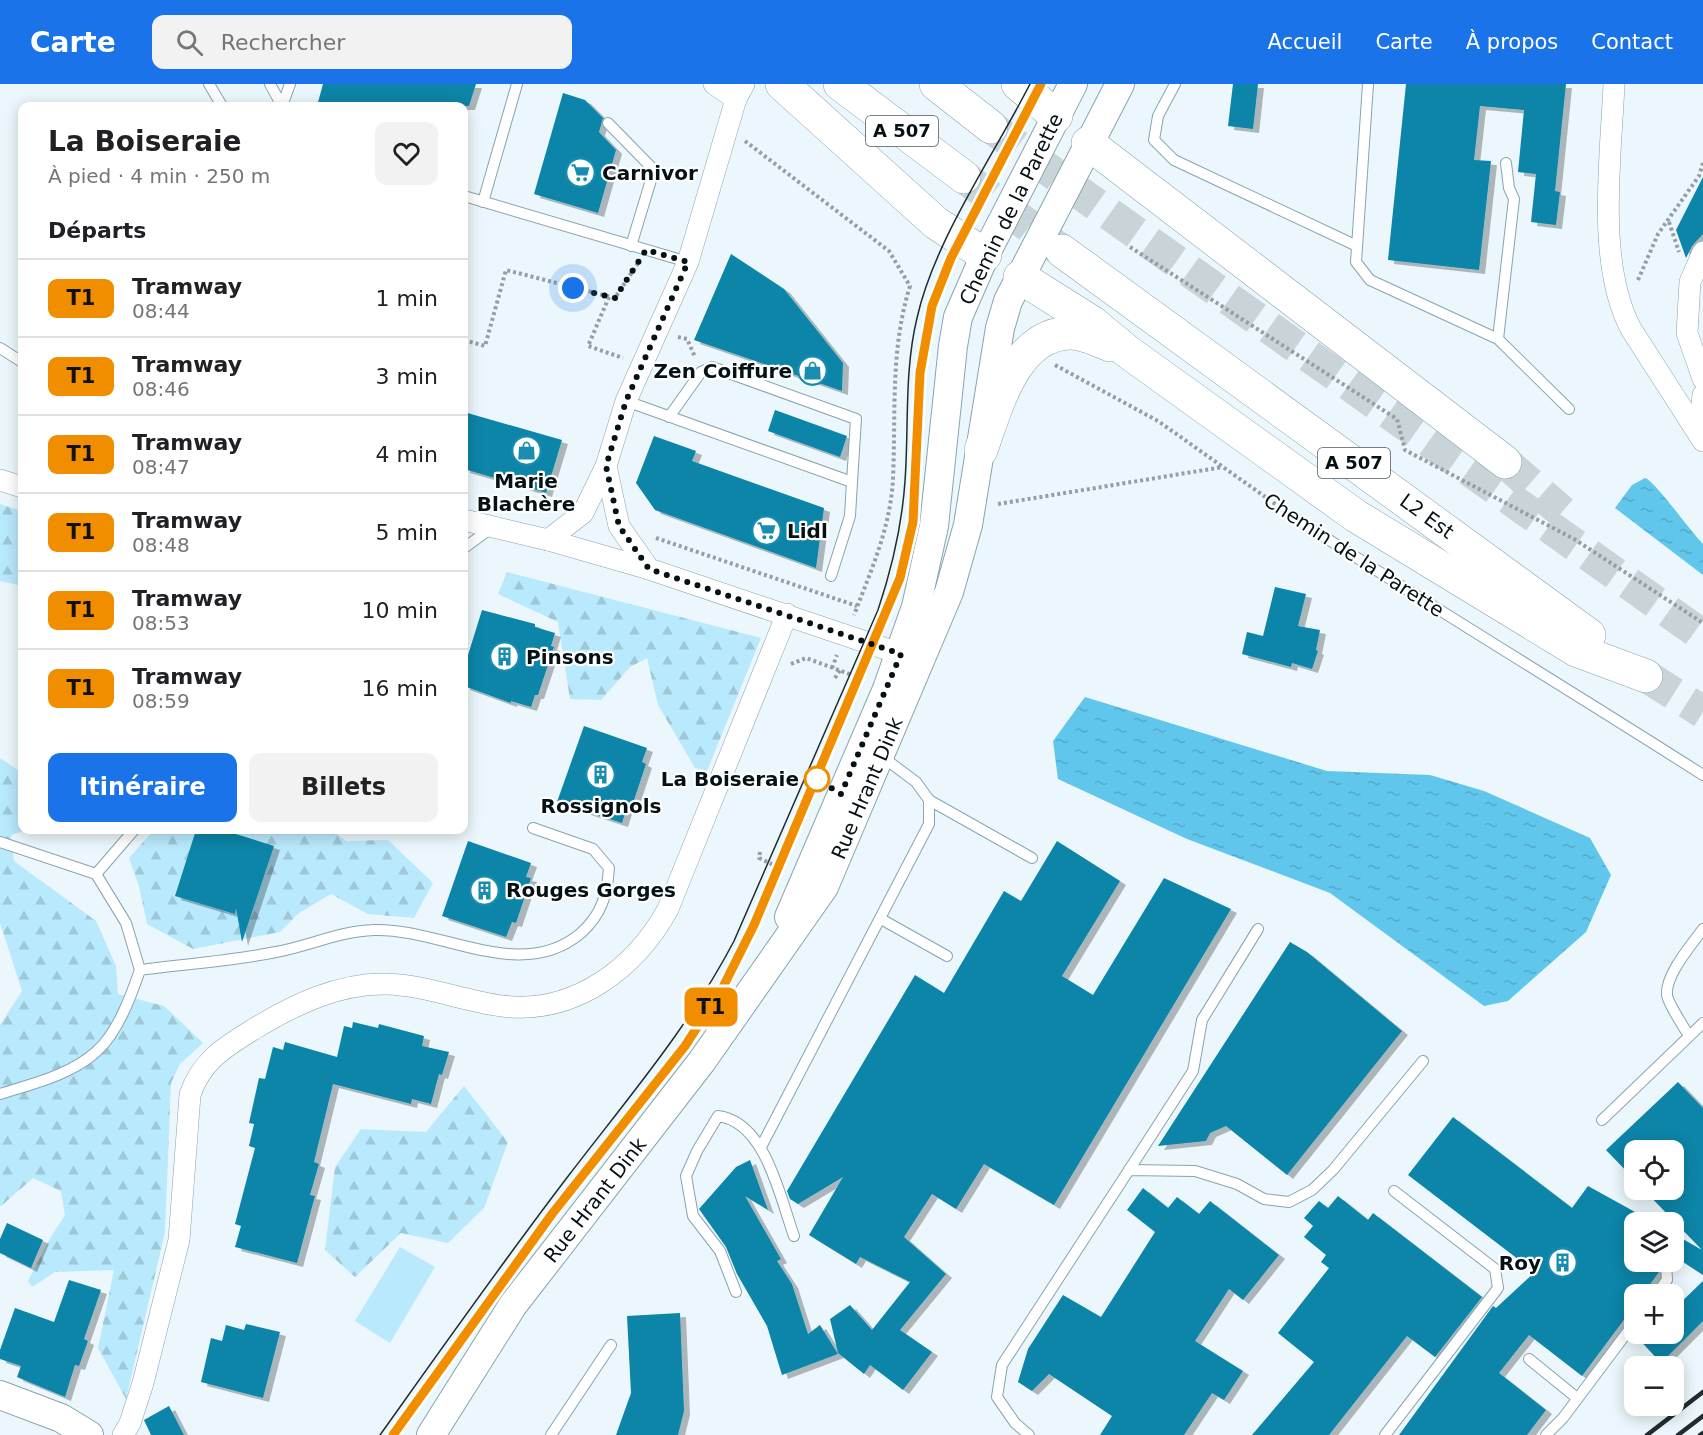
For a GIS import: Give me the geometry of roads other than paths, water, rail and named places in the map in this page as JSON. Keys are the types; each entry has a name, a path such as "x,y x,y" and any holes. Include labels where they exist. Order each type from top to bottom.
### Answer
{"highway":[{"path":"782,84 936,223 985,255"},
{"name":"A 507","path":"840,84 964,177"},
{"name":"A 507","path":"936,84 992,127"},
{"path":"1018,84 1056,116"},
{"path":"1088,143 1505,462"},
{"name":"L2 Est","path":"1062,251 1646,676 1576,650 1356,516 1128,352"},
{"path":"1020,277 1094,323 1128,352"},
{"path":"981,450 1003,390 1022,358 1032,348 1053,336 1071,333 1128,352"}],"street":[{"path":"548,540 583,513 606,466 626,401 688,262 740,91 714,84"},
{"name":"Chemin de la Parette","path":"911,658 916,607 934,526 958,317 985,255 1073,84"},
{"name":"Chemin de la Parette","path":"911,658 949,592 971,508 1000,328 1008,301 1120,84"},
{"path":"1614,84 1609,191 1612,272 1624,314 1655,369 1701,438"},
{"path":"1056,116 1088,143"},
{"path":"1703,252 1690,282 1687,333 1703,379"},
{"path":"985,255 1020,277"},
{"path":"1701,438 1703,395"},
{"path":"606,466 619,526 649,569"},
{"path":"0,480 18,486"},
{"path":"468,520 649,569 911,658"},
{"path":"123,1435 130,1423 143,1383 179,1240 190,1095 196,1077 208,1060 273,1018 314,999 357,986 415,987 516,1007 561,1001 606,981 642,950 668,909 787,614"},
{"name":"Rue Hrant Dink","path":"431,1435 513,1305 702,1061 767,971 824,886 880,755 911,658"},
{"name":"Rue Hrant Dink","path":"767,971 911,658"},
{"path":"0,1395 61,1418 89,1435"}],"lane":[{"path":"210,84 220,102"},
{"path":"270,84 280,102"},
{"path":"283,102 290,84"},
{"path":"483,202 517,84"},
{"path":"1175,84 1158,116 1154,140 1174,160 1357,246"},
{"path":"1368,84 1356,262 1370,280 1498,339 1569,409"},
{"path":"608,123 654,170 631,246"},
{"path":"1498,339 1514,199 1509,188 1506,163"},
{"path":"468,197 688,262"},
{"path":"0,348 18,359"},
{"path":"669,417 701,372 712,367 856,419 850,516 831,576"},
{"path":"626,401 852,482"},
{"name":"Chemin de la Parette","path":"1295,518 1428,605 1558,682 1703,775"},
{"path":"468,545 493,527"},
{"path":"880,755 916,782 929,800 1032,858"},
{"path":"761,1147 929,824 929,800"},
{"path":"140,970 277,952 334,936 375,930 529,956 566,945 588,927 606,898 609,868 593,849 533,828"},
{"path":"96,874 131,834"},
{"path":"0,842 96,874 126,923 140,970 126,1009 97,1051 54,1077 0,1094"},
{"path":"881,919 947,956"},
{"path":"1689,1036 1667,995 1670,979 1678,964 1703,929"},
{"path":"1029,1435 1015,1423 996,1397 1002,1365 1193,1071 1202,1020 1258,930"},
{"path":"1602,1120 1703,1023"},
{"path":"1129,1170 1195,1171 1237,1184 1264,1199 1289,1202 1312,1190 1333,1170 1423,1061"},
{"path":"736,1293 720,1251 693,1216 686,1176 697,1151 718,1116 727,1117 752,1133 761,1147 794,1236"},
{"path":"1385,1435 1497,1288 1495,1269 1395,1191"},
{"path":"1546,1435 1563,1418 1624,1336"},
{"path":"551,1435 611,1345"},
{"path":"1529,1359 1577,1398"}],"water":[{"path":"1645,478 1656,487 1703,544 1703,575 1615,508 1632,485"},
{"path":"1085,697 1327,771 1430,775 1484,791 1590,838 1611,875 1586,932 1508,1001 1484,1006 1330,893 1187,839 1058,779 1053,741"}],"tunnel":[{"path":"991,127 1087,198 1703,636"},
{"path":"964,177 1062,251"},
{"path":"1505,462 1562,512"},
{"path":"1646,676 1703,712"}],"tram line":[{"path":"380,1435 521,1239 678,1033 734,941 878,610 888,578 904,498 910,359 925,289 966,199 1030,84"},
{"path":"393,1435 552,1214 685,1046 723,988 754,925 900,578 913,522 920,373 932,306 951,258 1041,84"},
{"name":"T1","path":"393,1435 552,1214 685,1046 723,987 739,957 817,780 887,615 900,578 913,522 920,373 923,345 932,306 951,258 1041,84"}],"railway":[{"path":"1647,1435 1703,1392"},
{"path":"1678,1435 1703,1416"}],"place":[{"name":"Carnivor","path":"581,173"},
{"name":"Zen Coiffure","path":"813,371"},
{"name":"Marie Blachère","path":"526,451"},
{"name":"Lidl","path":"766,531"},
{"name":"Pinsons","path":"505,657"},
{"name":"Rossignols","path":"601,775"},
{"name":"La Boiseraie","path":"817,779"},
{"name":"Rouges Gorges","path":"485,890"},
{"name":"Roy","path":"1562,1263"}]}
